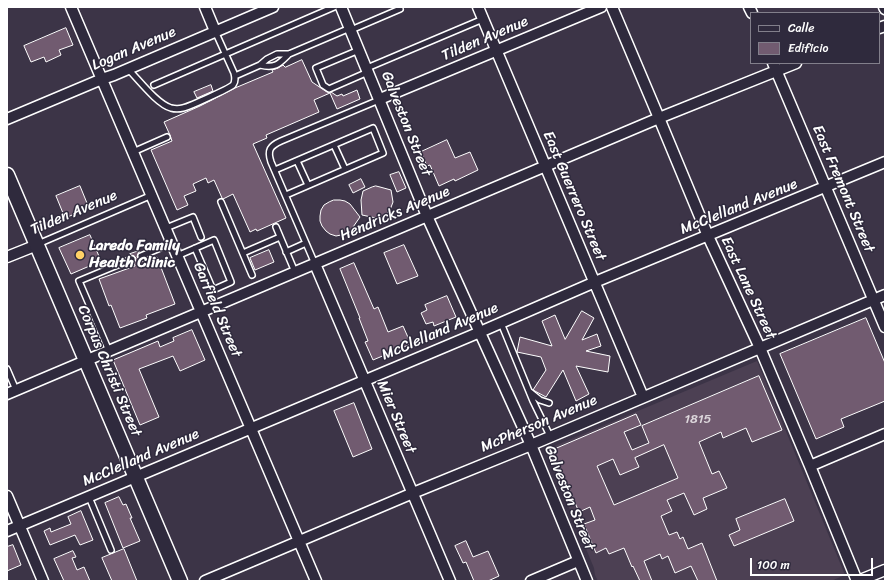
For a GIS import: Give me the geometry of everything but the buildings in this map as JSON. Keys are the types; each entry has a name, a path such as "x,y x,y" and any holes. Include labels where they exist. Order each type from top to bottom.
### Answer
{"main road":[{"name":"Corpus Christi Street","path":"7,175 180,581"}],"street":[{"name":"Garfield Street","path":"71,7 316,581"},
{"path":"205,7 215,31"},
{"name":"Logan Avenue","path":"7,118 114,75 273,7"},
{"name":"Galveston Street","path":"341,7 427,216 531,445 587,581"},
{"name":"East Guerrero Street","path":"478,7 643,397"},
{"name":"Tilden Avenue","path":"380,99 601,7"},
{"name":"East Lane Street","path":"612,7 708,236 760,348 857,581"},
{"name":"Hendricks Avenue","path":"12,392 659,118 774,67 790,64"},
{"name":"East Fremont Street","path":"774,67 885,327"},
{"name":"McClelland Avenue","path":"7,531 595,282 885,162"},
{"name":"Tilden Avenue","path":"7,257 37,245"},
{"name":"Mier Street","path":"315,264 450,581"},
{"name":"McPherson Avenue","path":"205,581 885,295"},
{"path":"810,466 885,434"},
{"path":"7,496 43,581"},
{"path":"531,581 578,561"},
{"path":"857,581 885,570"}],"lane":[{"path":"154,85 334,7"},
{"path":"235,76 260,65 264,60 272,56 289,54 400,9 399,7"},
{"path":"359,50 316,68 323,85 329,89 482,18"},
{"path":"128,69 164,105 176,109 195,103 230,87 235,82 235,76 215,31"},
{"path":"260,65 272,67 283,61 289,54"},
{"path":"315,264 269,156 269,151 275,143 380,99"},
{"path":"275,170 373,128 383,153 286,195"},
{"path":"133,152 167,138"},
{"path":"334,144 345,169"},
{"path":"297,161 308,185"},
{"name":"Tilden Avenue","path":"37,245 152,195"},
{"path":"221,202 252,274"},
{"path":"166,228 193,217 201,237"},
{"path":"276,227 295,272"},
{"path":"243,253 280,237"},
{"path":"178,256 195,248 214,240 231,282 213,290 195,248"},
{"path":"141,256 172,243"},
{"path":"286,252 306,243"},
{"path":"109,351 79,281 132,259"},
{"path":"501,323 529,392 550,436"},
{"path":"7,368 12,392"},
{"path":"529,392 540,400 549,403"},
{"path":"89,497 111,550"}],"shaded area":[{"path":"757,361 845,575 831,581 598,581 545,450"}],"place":[{"name":"Laredo Family Health Clinic","path":"80,255"}]}
